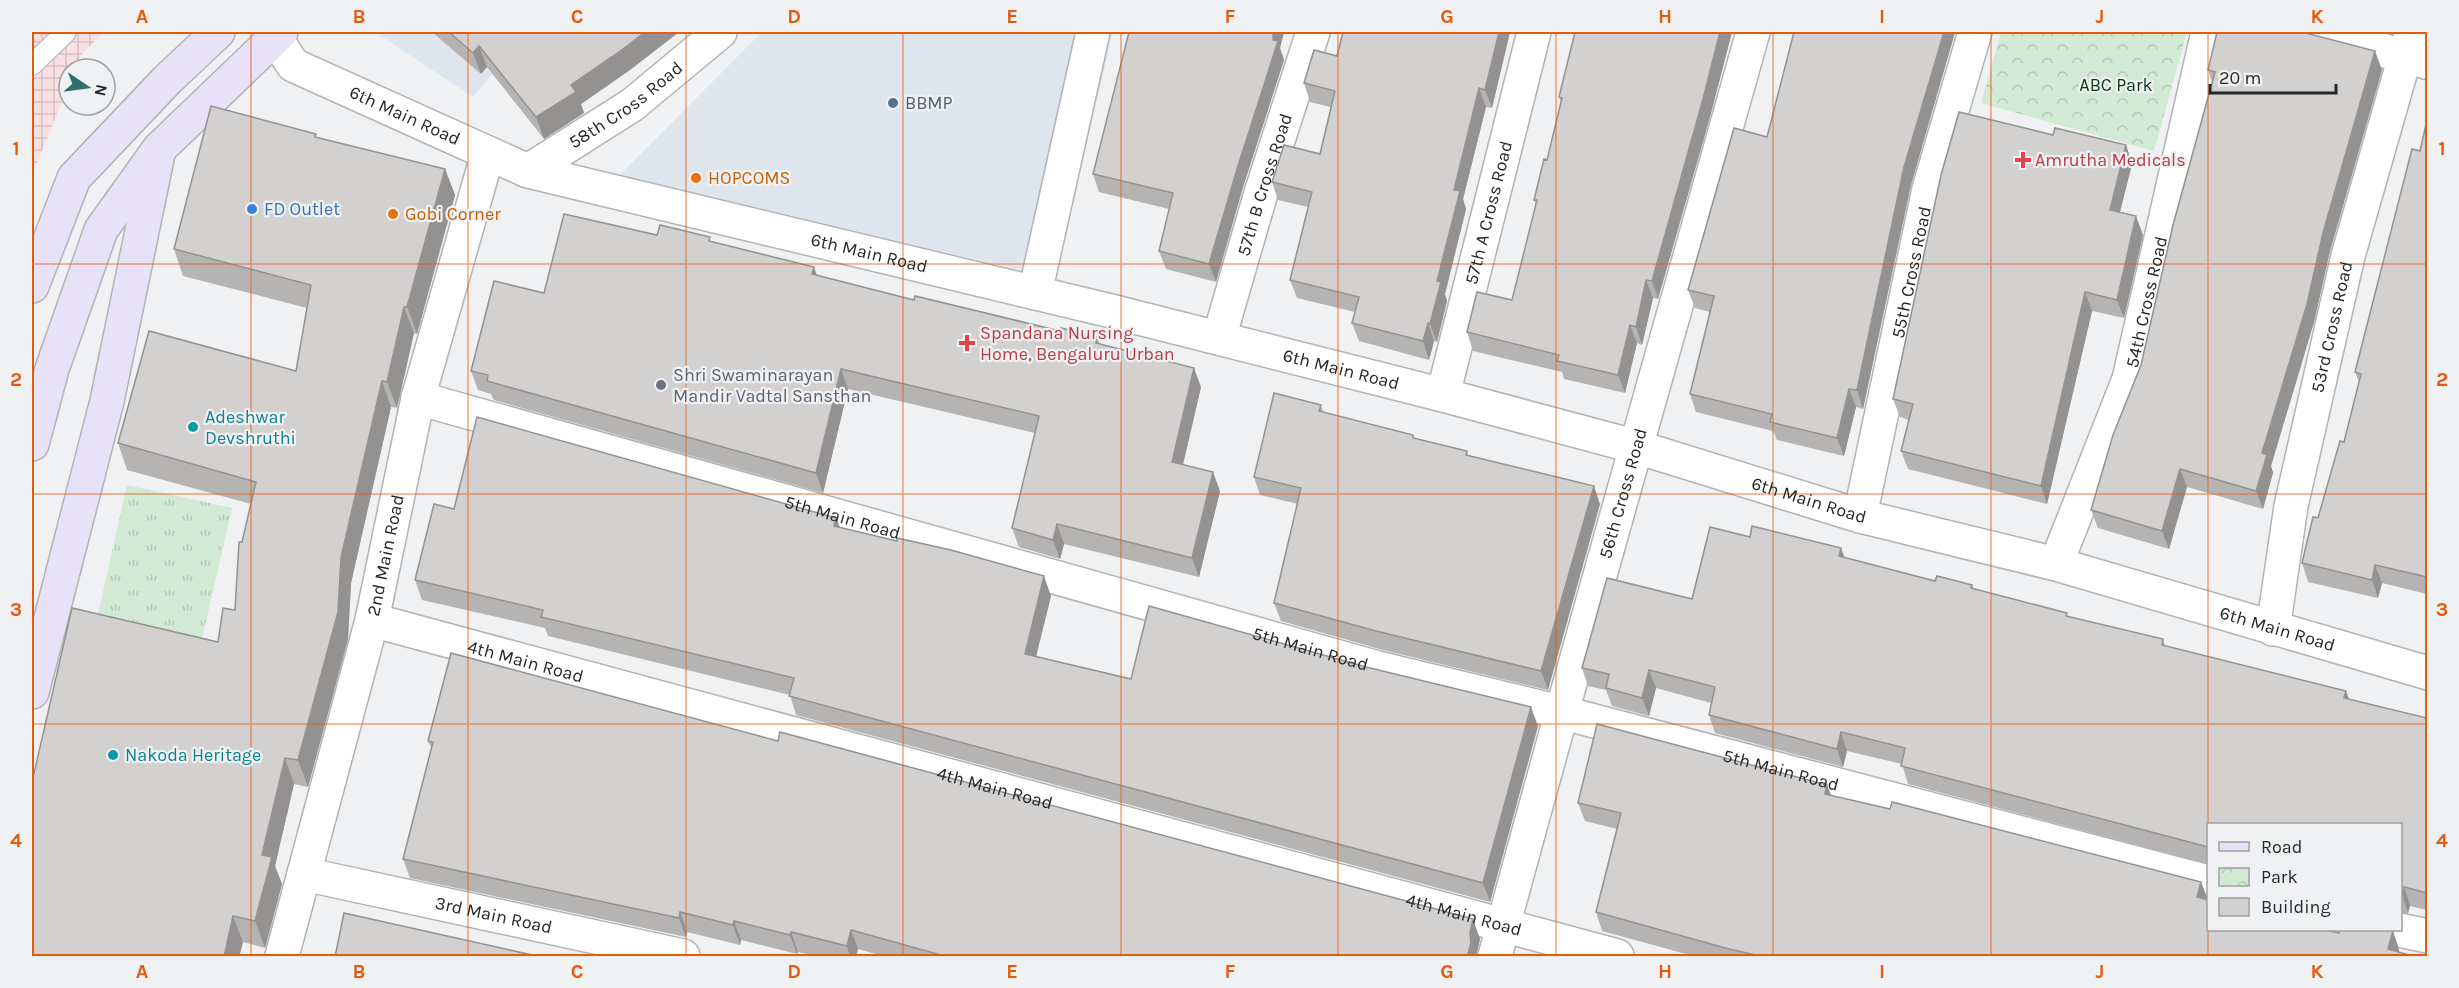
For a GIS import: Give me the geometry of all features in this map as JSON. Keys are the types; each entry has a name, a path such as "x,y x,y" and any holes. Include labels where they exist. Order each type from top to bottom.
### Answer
{"main road":[{"path":"32,286 74,178 167,80 218,32"},
{"path":"32,444 52,369 101,230 159,149 278,34"},
{"path":"32,692 107,401 159,149"}],"street":[{"name":"58th Cross Road","path":"528,171 632,105 720,32"},
{"path":"1035,292 1094,32"},
{"name":"57th B Cross Road","path":"1219,338 1261,194 1313,32"},
{"name":"57th A Cross Road","path":"1443,395 1534,32"},
{"name":"56th Cross Road","path":"1499,942 1560,712 1753,32"},
{"name":"55th Cross Road","path":"1860,516 1929,189 1976,32"},
{"name":"54th Cross Road","path":"2056,564 2129,379 2208,32"},
{"path":"2314,32 2415,50"},
{"name":"6th Main Road","path":"278,34 293,65 528,171 1035,292 1443,395 1637,447 1860,516 2056,564 2427,673"},
{"name":"53rd Cross Road","path":"2273,629 2291,506 2343,279 2415,50"},
{"name":"2nd Main Road","path":"282,957 372,620 418,398 488,153"},
{"name":"5th Main Road","path":"418,398 1378,668 1560,712 2207,882"},
{"name":"4th Main Road","path":"372,620 1499,942 1617,957"},
{"name":"3rd Main Road","path":"304,874 683,957"},
{"path":"2402,931 2427,936"}],"lane":[{"path":"32,66 66,32"}],"shaded area":[{"path":"32,32 104,32 80,57 57,57 57,114 32,175"},
{"path":"375,32 528,32 473,97"},
{"name":"BBMP","path":"762,32 1113,32 1054,278 620,175"}],"green space":[{"name":"ABC Park","path":"2001,32 2187,32 2154,151 1981,103"},
{"path":"127,485 232,508 201,643 97,619"}],"building":[{"path":"449,32 645,32 571,85 576,92 536,117 479,46 473,53"},
{"path":"1129,32 1273,32 1273,40 1278,41 1209,264 1159,251 1173,193 1093,174"},
{"path":"1343,32 1499,32 1485,90 1479,88 1454,190 1460,191 1437,281 1441,282 1423,341 1352,323 1359,297 1290,280 1312,192 1272,182 1284,145 1320,154 1335,91 1304,83 1314,50 1337,56"},
{"path":"1575,32 1720,32 1652,281 1646,280 1636,327 1630,325 1618,375 1557,361 1559,355 1467,332 1477,292 1512,300 1537,200 1534,200 1544,159 1547,160 1562,98 1559,97"},
{"path":"1794,32 1944,32 1904,167 1857,390 1849,389 1837,438 1770,422 1772,414 1690,394 1714,296 1688,290 1734,128 1767,137"},
{"path":"2217,32 2302,32 2375,51 2323,233 2307,304 2262,453 2267,455 2256,491 2180,469 2162,531 2091,510 2113,435 2141,365 2173,225 2215,72 2208,70"},
{"path":"211,106 316,134 315,137 445,169 407,307 404,307 387,382 382,381 341,557 338,612 298,760 285,758 262,855 272,857 255,921 233,916 224,957 32,957 32,782 72,608 218,642 223,608 235,610 239,542 242,542 256,482 118,443 149,331 296,371 311,285 174,249"},
{"path":"1959,112 2053,135 2055,128 2126,145 2110,210 2136,216 2117,300 2085,292 2041,486 1901,451 1913,404 1893,399 1941,175"},
{"path":"2427,120 2427,577 2375,565 2372,580 2302,563 2313,517 2318,518 2340,441 2344,442 2361,374 2355,372 2412,149 2420,151"},
{"path":"564,214 657,235 660,225 710,237 709,241 814,267 812,274 914,300 915,296 1060,331 1061,328 1097,337 1096,343 1194,368 1172,462 1213,472 1192,558 1057,524 1053,540 1012,528 1039,416 841,369 816,473 487,381 488,375 471,371 494,281 544,293"},
{"path":"1274,393 1321,405 1319,411 1467,451 1466,455 1594,486 1541,671 1376,631 1274,603 1301,488 1254,477"},
{"path":"477,417 836,518 834,526 897,541 897,538 951,550 1044,576 1025,654 1131,679 1149,606 1366,667 1531,707 1483,883 789,696 794,678 541,617 543,610 415,580 434,504 454,509"},
{"path":"1752,526 1841,548 1839,556 1935,581 1937,576 1972,585 1971,588 2067,613 2066,616 2163,639 2162,645 2346,691 2344,698 2427,718 2427,893 2404,887 2402,894 2402,823 2207,823 2207,847 1901,766 1905,748 1841,732 1837,749 1709,715 1715,687 1649,670 1642,698 1606,688 1609,674 1582,668 1607,578 1692,599 1710,527 1750,537"},
{"path":"451,653 778,741 780,732 1473,919 1467,957 948,957 851,930 847,946 791,932 790,935 734,921 733,925 680,912 679,918 403,859 433,742 428,741"},
{"path":"1597,724 1827,785 1825,794 1890,809 1892,802 2201,882 2197,897 2207,900 2207,931 2330,931 2339,933 2339,931 2393,931 2388,949 2416,957 1765,957 1596,912 1621,813 1578,803"},
{"path":"344,913 541,957 335,957"}],"place":[{"name":"BBMP","path":"893,103"},
{"name":"Amrutha Medicals","path":"2023,160"},
{"name":"HOPCOMS","path":"696,178"},
{"name":"FD Outlet","path":"252,209"},
{"name":"Gobi Corner","path":"393,214"},
{"name":"Spandana Nursing Home, Bengaluru Urban","path":"967,343"},
{"name":"Shri Swaminarayan Mandir Vadtal Sansthan","path":"661,385"},
{"name":"Adeshwar Devshruthi","path":"193,427"},
{"name":"Nakoda Heritage","path":"113,755"}]}
